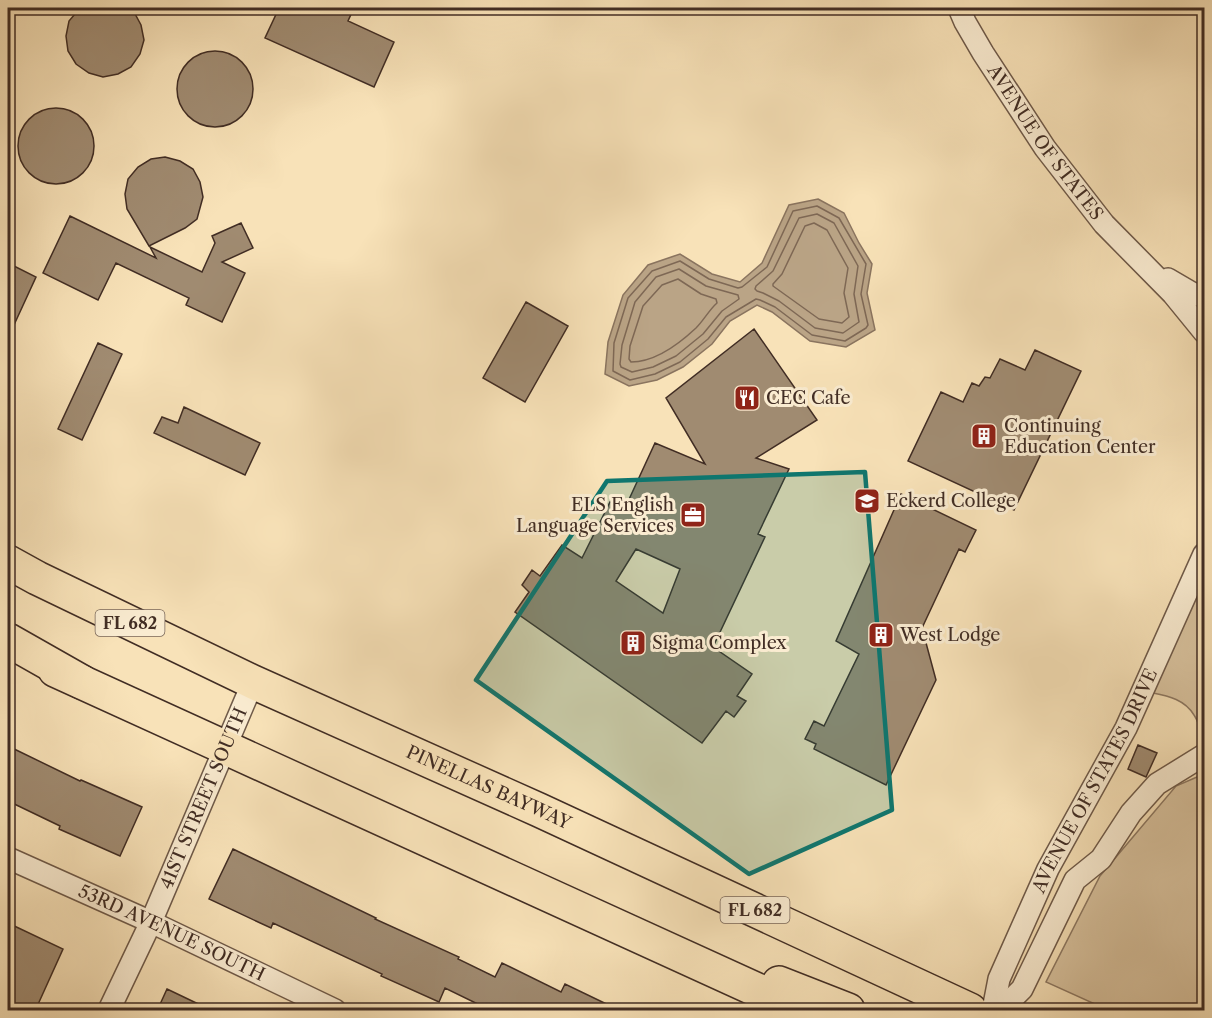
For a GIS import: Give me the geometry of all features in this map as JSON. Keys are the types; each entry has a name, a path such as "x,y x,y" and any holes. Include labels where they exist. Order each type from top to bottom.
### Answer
{"main road":[{"name":"PINELLAS BAYWAY","path":"8,562 253,682 539,810 970,1011"},
{"path":"8,640 82,682"},
{"path":"8,650 801,1011"},
{"path":"682,957 766,978 848,1011"}],"street":[{"name":"AVENUE OF STATES","path":"959,8 983,54 1045,148 1104,224 1173,294 1204,332"},
{"name":"AVENUE OF STATES","path":"1146,267 1191,293 1204,297"},
{"name":"AVENUE OF STATES DRIVE","path":"993,1011 999,979 1048,869 1126,728 1204,554"},
{"name":"41ST STREET SOUTH","path":"109,1011 151,922 253,682"},
{"name":"AVENUE OF STATES DRIVE","path":"1001,1011 1022,989 1075,880 1101,859 1131,813 1157,784 1204,755"},
{"name":"53RD AVENUE SOUTH","path":"8,858 151,922 335,1011"}],"highlighted area":[{"path":"865,472 892,810 749,874 476,680 607,481"}],"shaded area":[{"path":"1204,574 1204,736 1196,718 1186,706 1171,697 1153,693"},
{"path":"1204,774 1204,1010 1108,1010 1046,982 1100,876 1176,786"}],"water":[{"path":"818,199 844,213 872,264 867,293 875,330 846,347 810,341 772,312 757,305 730,321 712,344 683,367 657,380 629,386 605,374 608,342 623,295 648,265 680,254 712,274 740,282 762,263 789,205"}],"building":[{"path":"80,8 128,8 134,12 141,25 144,40 140,54 131,67 118,74 103,77 89,73 76,64 68,51 66,36 69,21"},
{"path":"279,8 354,8 348,21 394,42 374,87 265,38"},
{"path":"208,51 222,51 236,57 247,68 253,82 250,104 242,116 222,127 208,127 194,121 183,110 177,96 177,82 183,68 194,57"},
{"path":"49,108 63,108 77,114 88,125 94,139 91,161 83,173 63,184 49,184 35,178 24,167 18,153 18,139 24,125 35,114"},
{"path":"165,157 180,161 193,169 200,182 203,197 197,219 185,228 149,246 127,209 125,194 128,179 138,167 151,159"},
{"path":"70,216 156,258 150,247 202,272 215,243 212,236 241,223 253,248 222,262 245,273 222,322 186,305 189,298 116,263 98,300 43,273"},
{"path":"8,263 36,277 8,338"},
{"path":"526,302 568,326 525,402 483,378"},
{"path":"754,329 817,420 756,458 789,469 758,534 765,537 713,647 752,674 737,696 746,701 734,717 726,711 702,743 515,612 529,592 522,585 532,570 540,576 562,545 582,558 610,502 625,508 655,443 705,464 666,398","holes":["636,549 680,569 663,613 616,581"]},
{"path":"98,343 122,354 82,440 58,429"},
{"name":"Continuing Education Center","path":"1035,350 1081,371 1014,510 908,461 941,392 963,402 972,383 979,386 985,377 990,378 1000,359 1025,370"},
{"path":"184,407 260,443 245,475 154,433 162,417 178,423"},
{"name":"West Lodge","path":"901,494 976,530 965,552 959,549 922,628 936,680 886,785 814,749 816,744 805,739 814,721 824,726 859,654 836,641"},
{"path":"1138,745 1157,753 1146,777 1128,769"},
{"path":"8,746 80,781 142,807 120,856 59,829 60,826 8,801"},
{"path":"233,849 375,919 459,957 458,959 495,977 502,963 561,992 565,984 621,1011 492,1011 445,988 439,1002 273,923 271,928 209,899"},
{"path":"8,923 63,949 35,1011 8,1011"},
{"path":"167,989 213,1011 157,1011"}],"place":[{"name":"CEC Cafe","path":"747,398"},
{"name":"Continuing Education Center","path":"984,436"},
{"name":"Eckerd College","path":"867,501"},
{"name":"ELS English Language Services","path":"693,515"},
{"name":"West Lodge","path":"881,635"},
{"name":"Sigma Complex","path":"633,643"}]}
